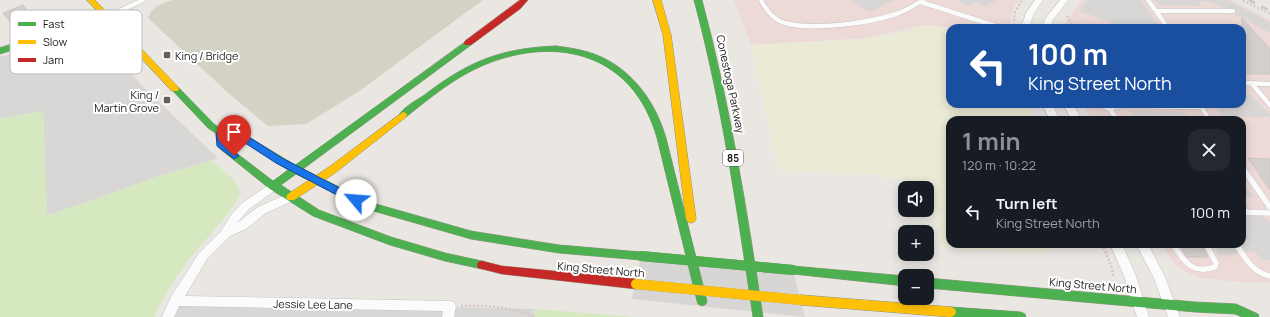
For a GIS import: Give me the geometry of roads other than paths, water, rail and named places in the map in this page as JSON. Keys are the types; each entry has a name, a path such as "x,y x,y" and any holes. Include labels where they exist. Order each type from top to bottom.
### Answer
{"main road":[{"path":"91,0 100,10"},
{"path":"273,186 294,169 517,7 524,0"},
{"path":"291,197 317,181 431,94 463,72 495,58 517,51 544,49 581,53 600,59 628,76 642,93 655,118 702,305 668,42 657,0"},
{"name":"Conestoga Parkway","path":"698,0 706,24 726,116 758,317"},
{"path":"0,51 10,48"},
{"path":"142,54 211,126 221,133"},
{"name":"King Street North","path":"898,280 559,249 471,235 366,205 294,169 241,136 221,133 222,146 273,186 316,213 344,225 390,241 445,257 502,270 636,284 801,300 1021,317"},
{"name":"King Street North","path":"934,284 1236,309 1254,317"}],"street":[{"path":"1026,24 1030,13 1039,0"},
{"path":"1047,24 1049,19 1064,0"},
{"path":"168,317 175,301 203,256 226,233 231,222 244,207 273,186"},
{"path":"226,233 242,226 262,210 291,197"},
{"path":"1118,248 1130,276 1144,317"},
{"path":"1144,248 1159,278 1174,317"},
{"name":"Jessie Lee Lane","path":"175,301 449,312"}],"lane":[{"path":"122,10 144,0"},
{"path":"761,0 772,16 785,22 800,25 830,25 880,18 892,15 922,1 940,10 988,24"},
{"path":"1148,0 1165,24"},
{"path":"1156,11 1234,11"},
{"path":"1246,83 1270,84"},
{"path":"1252,84 1270,105"},
{"path":"1110,109 1114,116"},
{"path":"1246,173 1270,207"},
{"path":"1246,212 1270,212"},
{"path":"1175,248 1181,258 1188,265 1200,269 1209,269 1215,267 1216,262 1208,248"},
{"path":"1239,248 1250,265 1266,276 1270,276"}],"railway":[{"path":"1249,0 1270,11"}],"place":[{"name":"King / Bridge","path":"167,55"},
{"name":"King / Martin Grove","path":"167,100"}]}
